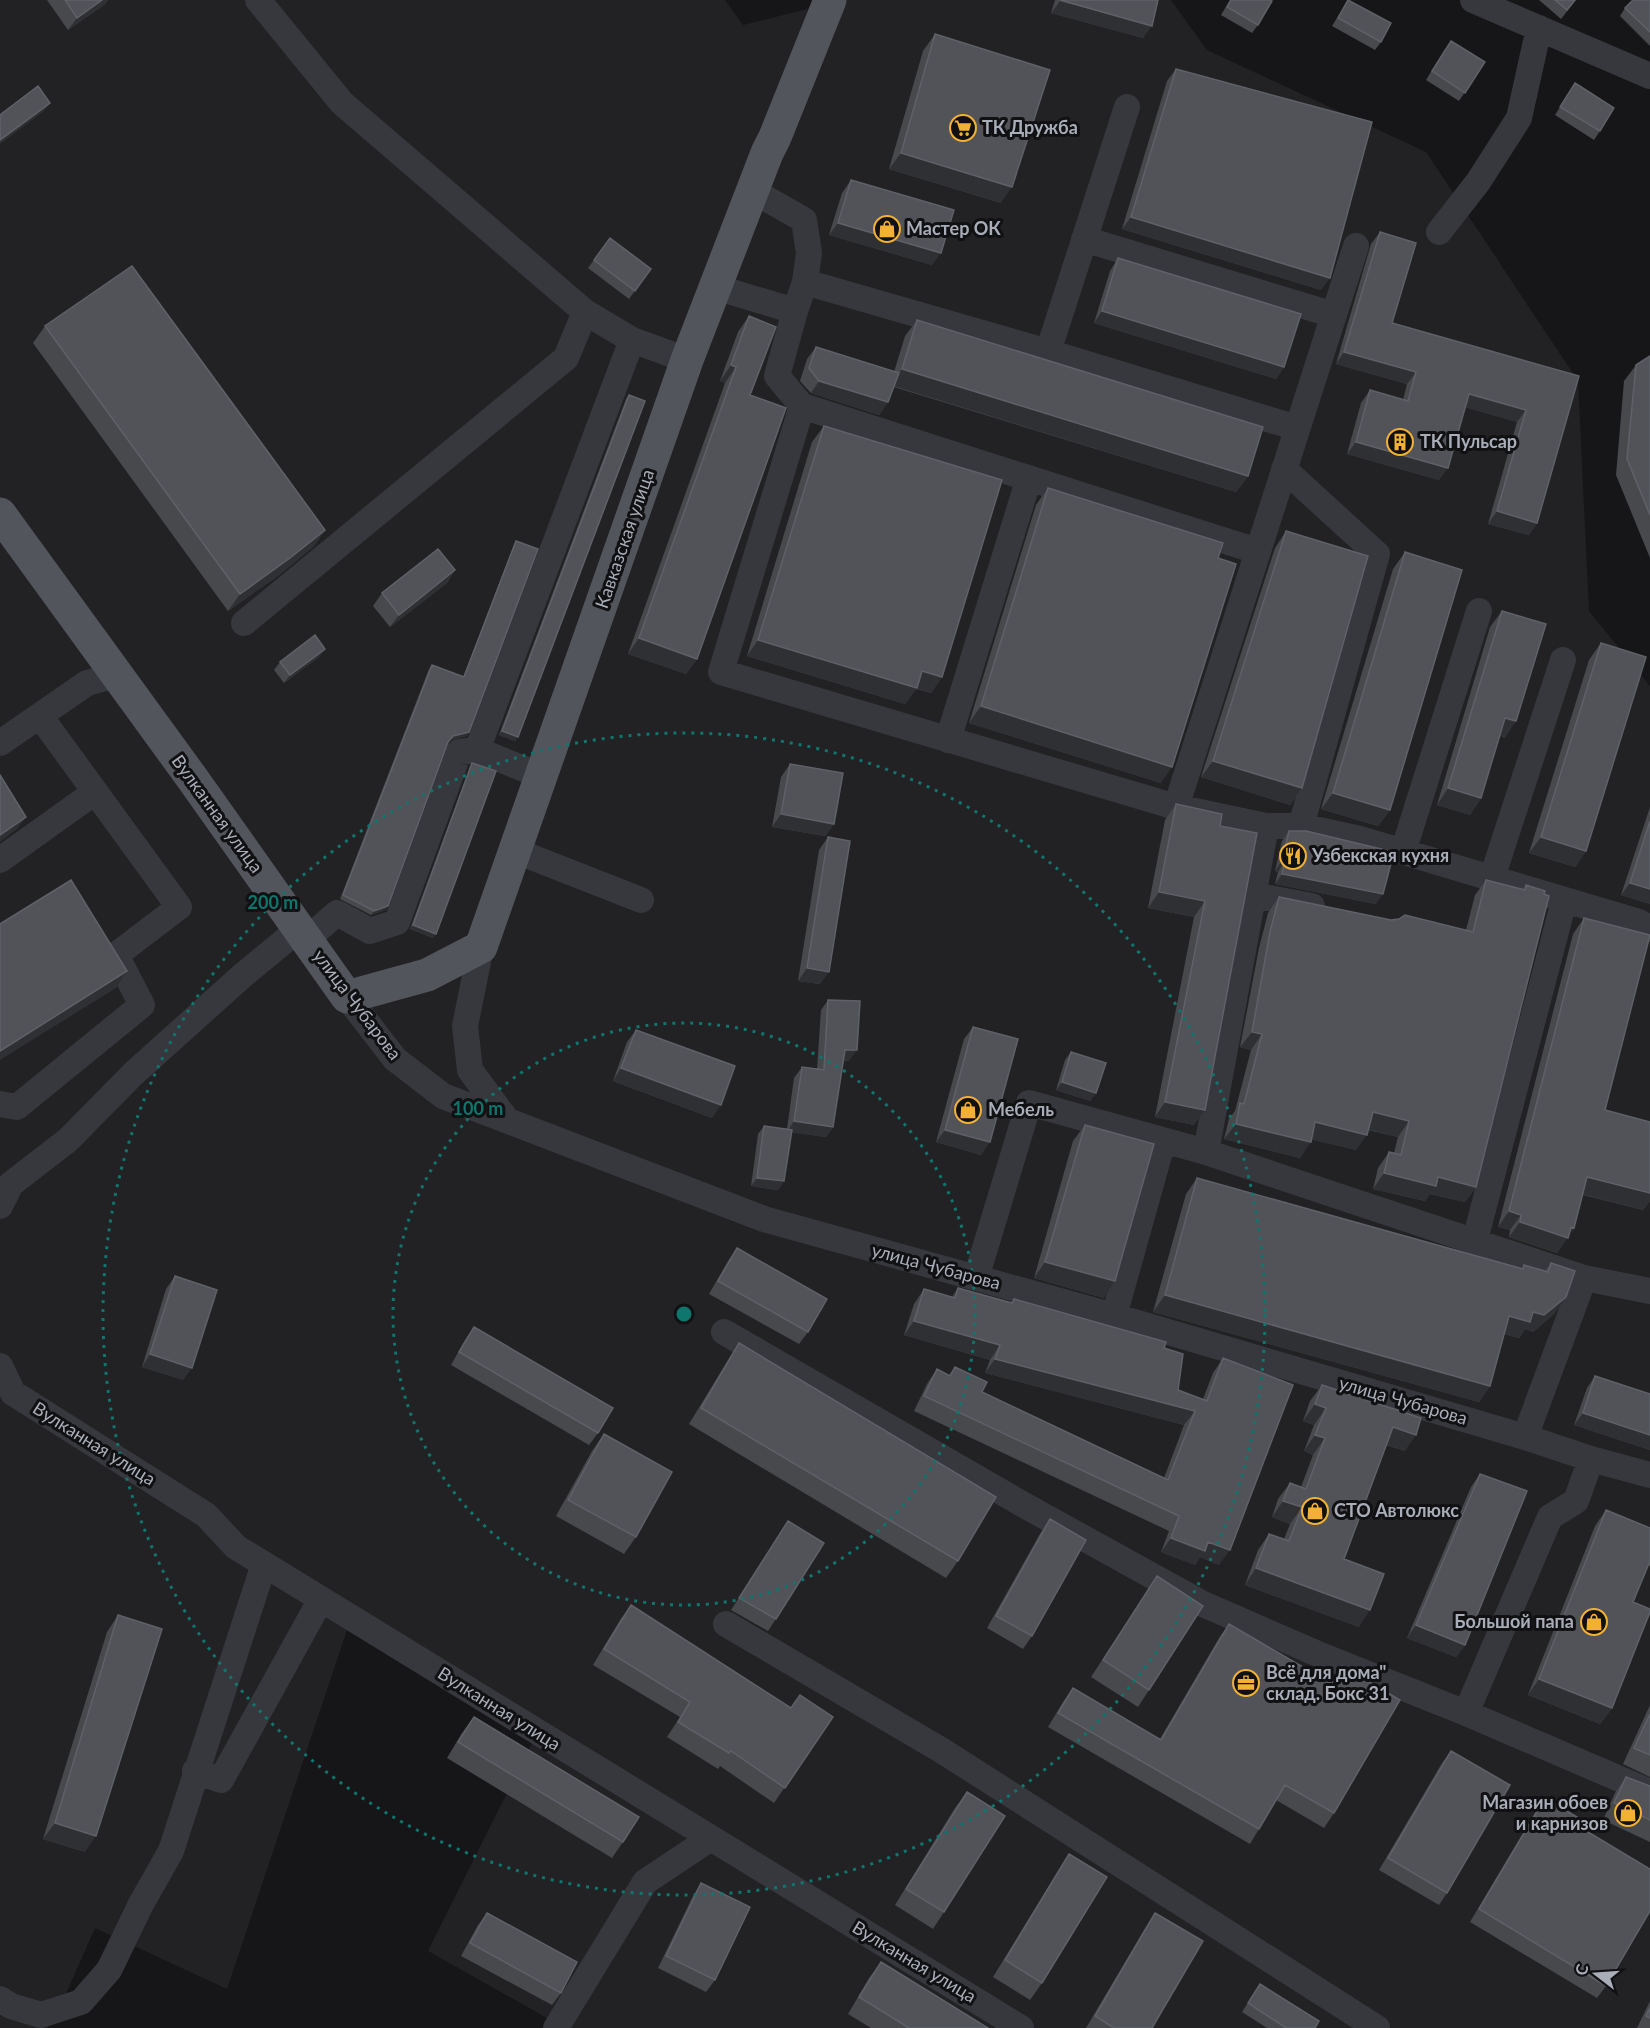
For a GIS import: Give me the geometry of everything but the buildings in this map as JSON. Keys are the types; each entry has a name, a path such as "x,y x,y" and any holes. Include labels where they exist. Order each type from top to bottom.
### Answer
{"main road":[{"name":"Кавказская улица","path":"481,947 687,360 830,0"},
{"name":"Вулканная улица","path":"0,514 303,934"},
{"name":"улица Чубарова","path":"303,934 347,997"},
{"path":"347,997 427,975 481,947"}],"street":[{"path":"258,0 342,103 585,312 632,340 687,360"},
{"path":"1473,0 1650,76"},
{"path":"1439,232 1478,182 1519,118 1539,28"},
{"path":"1048,352 1127,107"},
{"path":"753,191 804,220 809,253 805,282 777,376 802,406 1257,551"},
{"path":"1084,239 1334,315"},
{"path":"1176,807 1356,246"},
{"path":"805,282 1048,352 1298,428"},
{"path":"715,287 795,311"},
{"path":"244,623 566,358 585,312"},
{"path":"477,750 632,340"},
{"path":"802,406 721,672 1176,807 1266,826 1301,826 1360,839 1640,922 1650,929"},
{"path":"1284,469 1377,554 1301,826"},
{"path":"948,740 1029,478"},
{"path":"1403,852 1479,611"},
{"path":"1492,878 1563,660"},
{"path":"0,743 87,683 116,675"},
{"path":"0,1104 17,1107 142,1005 116,955 179,907 40,716"},
{"path":"0,1206 12,1184 68,1140 133,1074 242,976 337,913 370,931 397,922 459,752 477,750 542,776"},
{"path":"0,860 95,792"},
{"path":"1206,1152 1266,826"},
{"path":"516,851 641,900"},
{"path":"1253,895 1338,912"},
{"path":"1474,1240 1564,901"},
{"path":"481,947 465,1026 470,1070 506,1119"},
{"name":"улица Чубарова","path":"347,997 395,1059 443,1096 764,1219 1114,1316 1650,1475"},
{"path":"976,1278 1029,1103 1206,1152 1584,1278 1650,1291"},
{"path":"1114,1316 1163,1141"},
{"path":"1525,1437 1584,1278"},
{"path":"724,1332 1014,1499 1203,1604 1650,1792"},
{"name":"Вулканная улица","path":"0,1366 13,1393 206,1515 236,1547 1021,2028"},
{"path":"1466,1713 1550,1517 1576,1501 1591,1459"},
{"path":"0,1999 11,2006 41,2015 81,2002 109,1970 171,1851 195,1771 264,1564"},
{"path":"195,1771 221,1780 321,1599"},
{"path":"726,1624 941,1750 1377,2028"},
{"path":"556,2028 645,1882 711,1838"}],"shaded area":[{"path":"0,0 725,0 743,25 843,0 1171,0 1207,50 1426,152 1578,381 1589,611 1650,686 1650,2028 552,2028 554,2022 428,1951 532,1743 347,1630 227,1989 95,1928 56,2016 47,2028 0,2028"}],"place":[{"name":"ТК Дружба","path":"963,128"},
{"name":"Мастер ОК","path":"887,229"},
{"name":"ТК Пульсар","path":"1400,442"},
{"name":"Узбекская кухня","path":"1293,856"},
{"name":"Мебель","path":"968,1110"},
{"name":"СТО Автолюкс","path":"1315,1511"},
{"name":"Большой папа","path":"1594,1622"},
{"name":"Всё для дома\" склад. Бокс 31","path":"1246,1683"},
{"name":"Магазин обоев и карнизов","path":"1628,1813"}]}
